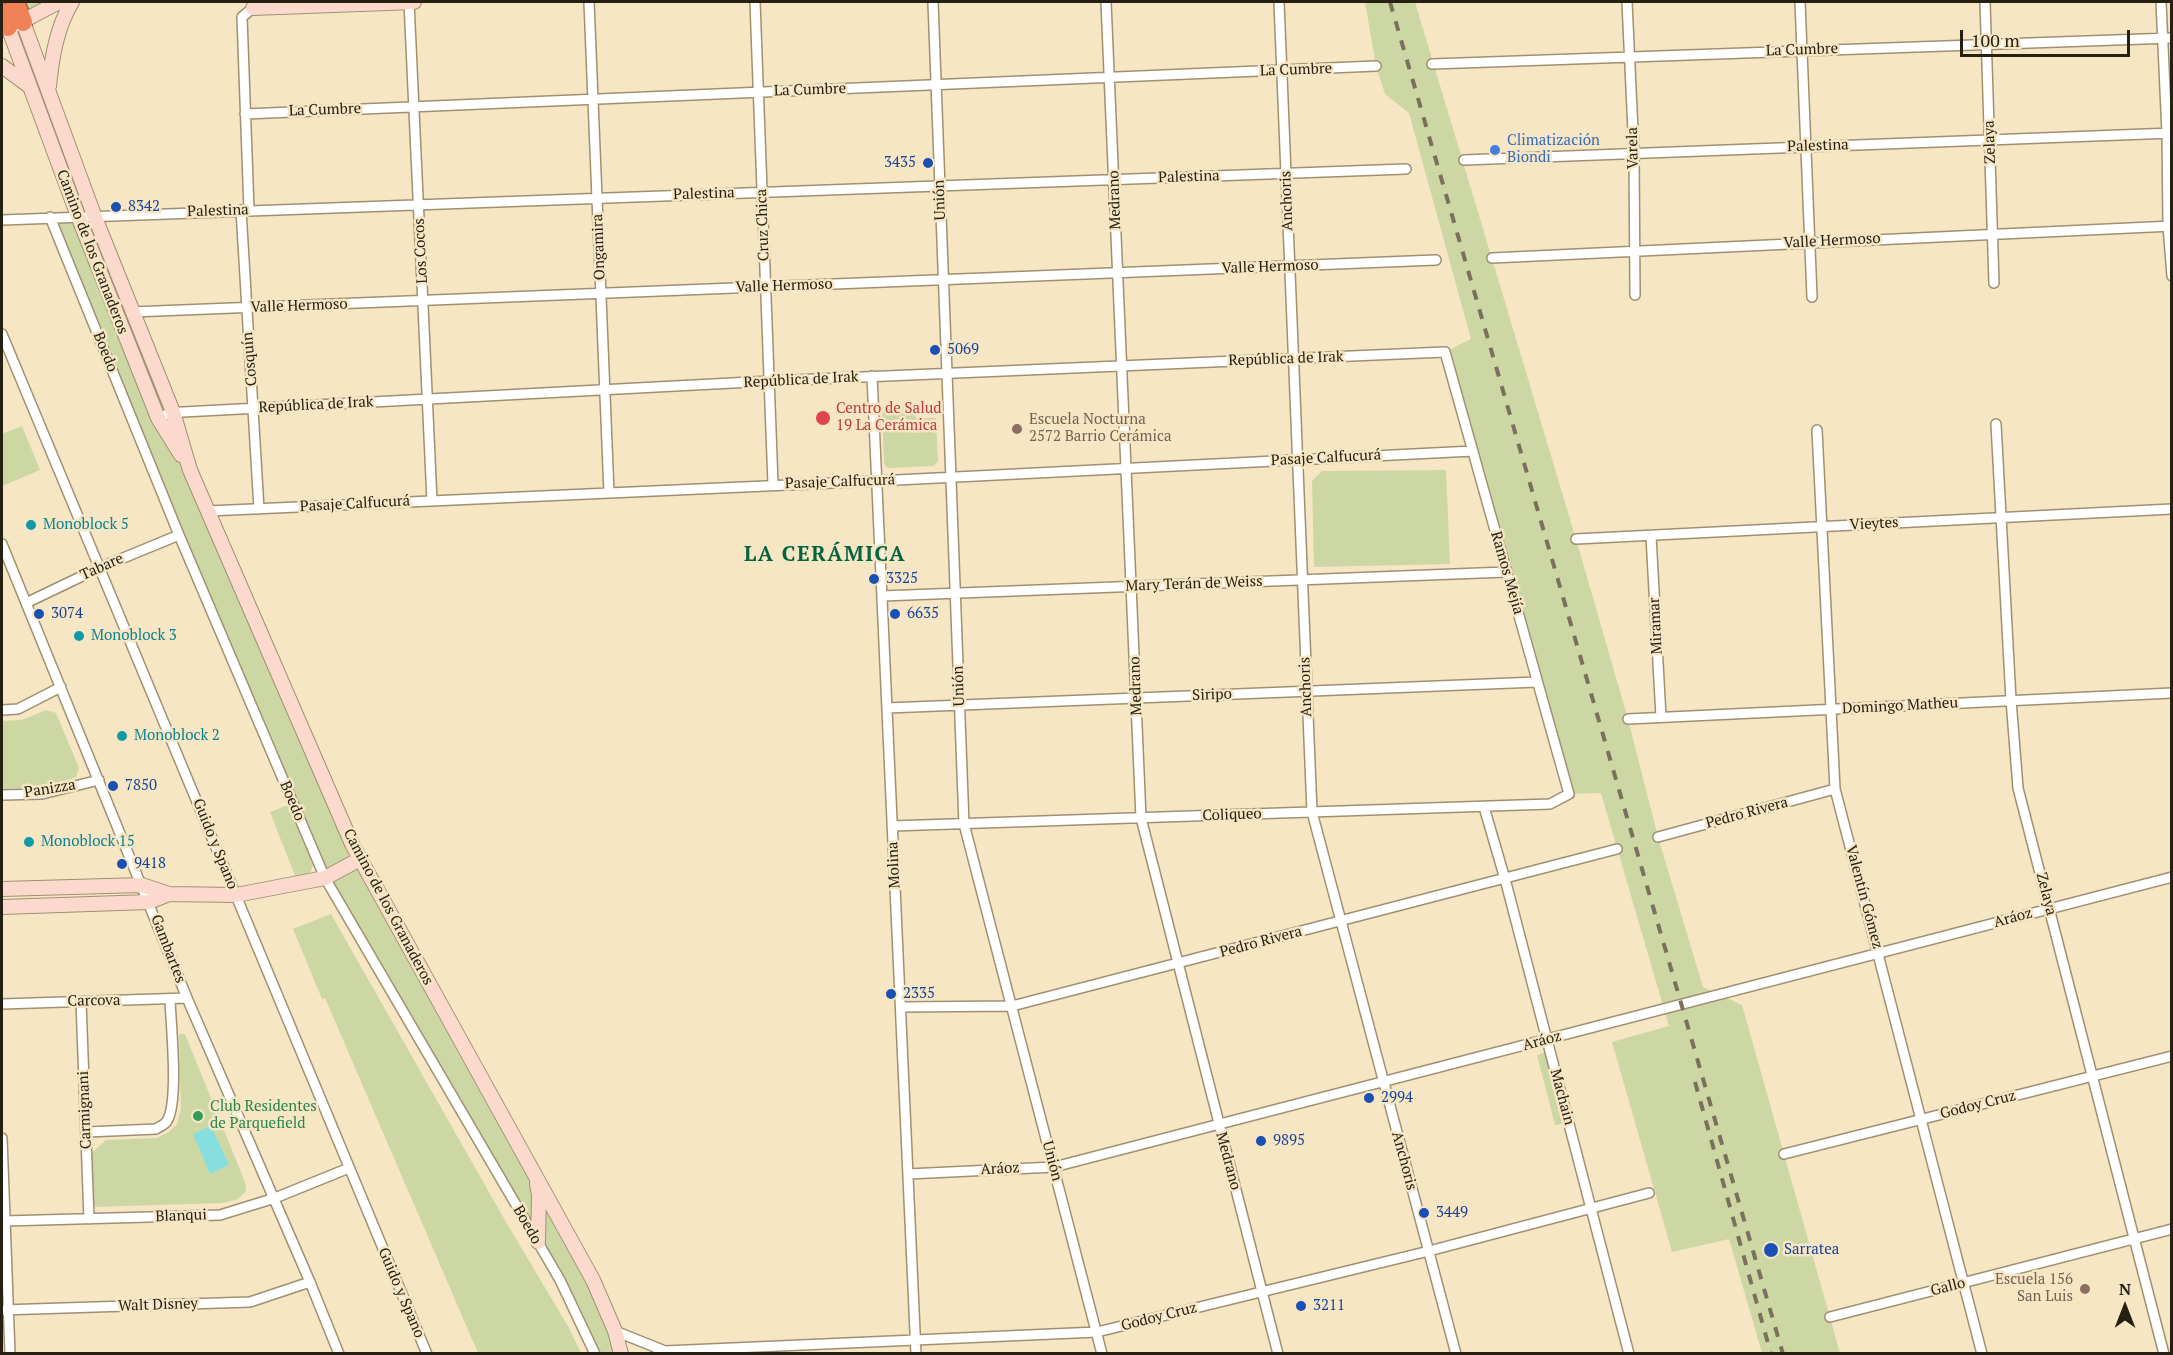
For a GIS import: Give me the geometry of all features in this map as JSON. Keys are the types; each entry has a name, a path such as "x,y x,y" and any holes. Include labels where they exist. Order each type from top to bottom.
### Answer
{"highway":[{"path":"8,23 15,2"}],"main road":[{"path":"8,23 59,2"},
{"path":"48,91 54,46 72,2"},
{"path":"253,8 411,2"},
{"name":"Camino de los Granaderos","path":"8,23 78,216 158,418 190,470"},
{"name":"Camino de los Granaderos","path":"8,23 48,91 94,215 173,412 190,470 360,860 594,1280 615,1330 621,1353"},
{"path":"2,66 29,86"},
{"path":"2,889 142,885 169,894 236,895 325,878 360,860"},
{"path":"2,907 149,902 169,894"},
{"path":"536,1175 539,1195 538,1242"}],"street":[{"name":"Los Cocos","path":"411,2 432,501"},
{"name":"Ongamira","path":"589,2 609,493"},
{"name":"Cruz Chica","path":"755,2 773,484"},
{"name":"Unión","path":"933,2 964,824 1102,1353"},
{"name":"Medrano","path":"1106,2 1141,818 1278,1353"},
{"name":"Anchoris","path":"1279,2 1312,812 1456,1353"},
{"name":"Varela","path":"1627,2 1634,153 1635,295"},
{"path":"1800,2 1812,297"},
{"name":"Zelaya","path":"1985,2 1994,283"},
{"path":"2161,2 2167,38 2172,276"},
{"name":"Cosquín","path":"253,8 242,17 246,308 260,509"},
{"name":"La Cumbre","path":"1432,64 2167,38"},
{"name":"La Cumbre","path":"245,114 1376,66"},
{"name":"Palestina","path":"1464,160 2169,133"},
{"name":"Palestina","path":"2,220 1406,169"},
{"name":"Boedo","path":"50,217 179,535 325,878 560,1280 595,1353"},
{"name":"Valle Hermoso","path":"1492,258 2170,226"},
{"name":"Valle Hermoso","path":"132,312 1436,260"},
{"name":"Guido y Spano","path":"2,334 427,1353"},
{"name":"República de Irak","path":"158,418 173,412 770,381 1445,352"},
{"name":"Ramos Mejía","path":"1445,352 1569,794"},
{"name":"Molina","path":"872,376 916,1353"},
{"name":"Zelaya","path":"1996,424 2018,788 2164,1353"},
{"name":"Valentín Gómez","path":"1817,430 1835,789 1982,1353"},
{"name":"Pasaje Calfucurá","path":"208,511 1473,451"},
{"name":"Vieytes","path":"1576,539 2172,509"},
{"name":"Tabare","path":"26,603 99,568 179,535"},
{"name":"Miramar","path":"1651,536 1662,717"},
{"name":"Gambartes","path":"2,544 187,998 339,1353"},
{"name":"Mary Terán de Weiss","path":"882,596 1506,572"},
{"name":"Siripo","path":"887,708 1537,682"},
{"path":"2,710 18,709 61,687"},
{"name":"Domingo Matheu","path":"1628,719 2172,693"},
{"name":"Panizza","path":"2,795 42,794 99,780"},
{"name":"Pedro Rivera","path":"1658,837 1835,789"},
{"name":"Coliqueo","path":"892,826 1550,804 1569,794"},
{"name":"Machain","path":"1484,807 1505,879 1629,1353"},
{"name":"Pedro Rivera","path":"901,1007 1012,1006 1617,849"},
{"name":"Aráoz","path":"908,1174 1054,1167 2172,877"},
{"name":"Carcova","path":"2,1004 187,998"},
{"path":"87,1132 156,1128 166,1123 170,1113 172,1095 170,1000"},
{"name":"Carmignani","path":"81,1001 89,1219"},
{"name":"Godoy Cruz","path":"1784,1154 2172,1056"},
{"path":"2,1138 5,1310 10,1353"},
{"name":"Blanqui","path":"5,1221 220,1215 274,1198 349,1168"},
{"name":"Godoy Cruz","path":"663,1353 1097,1332 1429,1251 1649,1193"},
{"name":"Gallo","path":"1830,1317 2172,1229"},
{"name":"Walt Disney","path":"5,1310 250,1302 310,1282"},
{"path":"615,1330 663,1353"}],"green space":[{"path":"2,2 59,2 23,22 132,312 352,844 593,1280 621,1353 595,1353 560,1280 325,878 50,217 77,216 2,29"},
{"path":"1365,2 1415,2 1576,539 1628,719 1658,837 1703,987 1742,1005 1840,1353 1762,1353 1729,1239 1672,1252 1612,1042 1669,1026 1601,793 1569,794 1445,352 1471,339 1409,113 1385,94 1376,66"},
{"path":"915,406 916,418 936,418 938,461 934,466 888,468 884,464 882,407"},
{"path":"22,426 40,470 2,486 2,434"},
{"path":"1446,470 1450,564 1314,567 1312,481 1322,471"},
{"path":"46,710 56,713 79,768 76,777 44,788 2,789 2,721 22,720"},
{"path":"288,805 313,865 310,873 295,876 270,812"},
{"path":"331,914 569,1328 581,1353 478,1353 293,929"},
{"name":"Club Residentes de Parquefield","path":"179,1034 185,1034 245,1182 246,1191 238,1199 224,1203 93,1207 92,1153 106,1140 157,1138 169,1132 177,1124 181,1109"},
{"path":"1546,1052 1565,1123 1555,1125 1537,1055"}],"water":[{"path":"211,1126 229,1165 210,1174 193,1134"}],"railway":[{"path":"1390,2 1783,1354"},
{"path":"1695,1082 1771,1354"}],"place":[{"name":"Climatización Biondi","path":"1495,150"},
{"name":"3435","path":"928,163"},
{"name":"8342","path":"116,207"},
{"name":"5069","path":"935,350"},
{"name":"Centro de Salud 19 La Cerámica","path":"823,418"},
{"name":"Escuela Nocturna 2572 Barrio Cerámica","path":"1017,429"},
{"name":"Monoblock 5","path":"31,525"},
{"name":"3325","path":"874,579"},
{"name":"3074","path":"39,614"},
{"name":"6635","path":"895,614"},
{"name":"Monoblock 3","path":"79,636"},
{"name":"Monoblock 2","path":"122,736"},
{"name":"7850","path":"113,786"},
{"name":"Monoblock 15","path":"29,842"},
{"name":"9418","path":"122,864"},
{"name":"2335","path":"891,994"},
{"name":"2994","path":"1369,1098"},
{"name":"Club Residentes de Parquefield","path":"198,1116"},
{"name":"9895","path":"1261,1141"},
{"name":"3449","path":"1424,1213"},
{"name":"Sarratea","path":"1771,1250"},
{"name":"Escuela 156 San Luis","path":"2085,1289"},
{"name":"3211","path":"1301,1306"}],"district":[{"name":"LA CERÁMICA","path":"825,555"}]}
